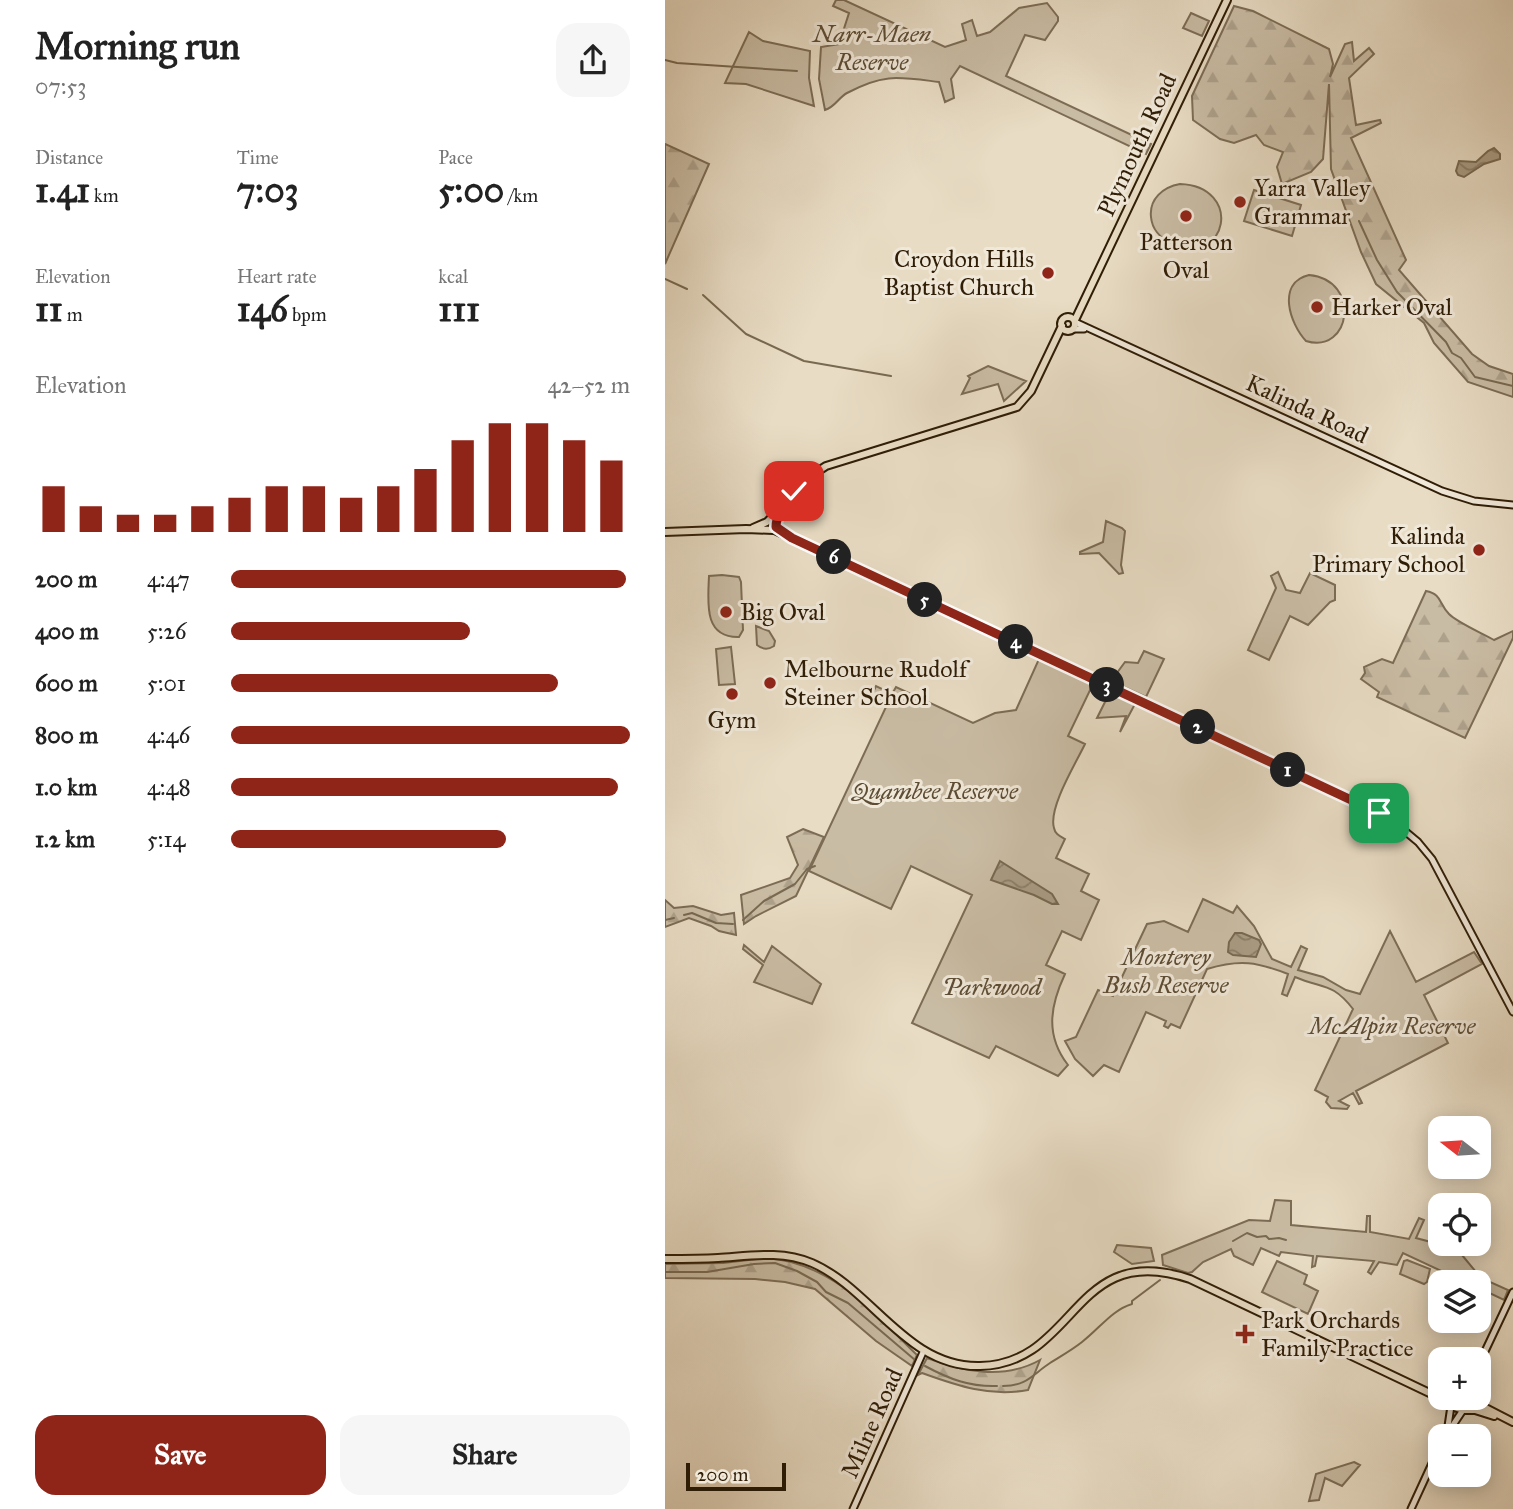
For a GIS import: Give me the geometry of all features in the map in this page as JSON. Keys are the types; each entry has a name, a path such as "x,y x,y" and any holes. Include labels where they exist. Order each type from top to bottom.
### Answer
{"main road":[{"name":"Plymouth Road","path":"772,525 783,506 806,479 834,462 1010,410 1023,402 1055,343 1072,324 1227,0"},
{"name":"Kalinda Road","path":"1072,324 1091,330 1442,491 1473,501 1513,505"},
{"path":"665,532 752,529 772,525 792,538 1394,822 1418,842 1432,859 1513,1012"},
{"path":"665,1259 755,1254 797,1258 838,1278 923,1350 966,1366 994,1366 1013,1360 1041,1345 1101,1285 1127,1273 1158,1270 1189,1279 1428,1391"},
{"path":"1487,1347 1513,1292"},
{"name":"Milne Road","path":"852,1509 923,1350"},
{"path":"1452,1424 1463,1410"},
{"path":"1475,1410 1513,1422"},
{"path":"1488,1410 1503,1418"},
{"path":"1411,1509 1428,1472"}],"green space":[{"name":"Narr-Maen Reserve","path":"836,0 844,0 945,47 966,40 962,24 972,20 977,36 990,32 1019,8 1047,3 1058,21 1045,40 1025,35 1006,76 1151,144 1146,154 960,66 951,79 954,98 945,102 939,82 892,78 860,87 844,95 825,110 819,79 821,47 839,44 849,13 833,6"},
{"path":"1234,6 1253,11 1329,49 1333,64 1330,77 1345,44 1352,42 1354,61 1369,48 1374,54 1349,78 1356,125 1380,120 1381,123 1351,138 1406,260 1399,270 1472,354 1489,366 1513,374 1513,397 1468,382 1434,343 1424,323 1376,284 1361,252 1331,169 1329,84 1323,159 1311,172 1282,184 1277,167 1283,152 1264,145 1256,135 1234,143 1220,139 1193,120 1192,96"},
{"path":"1191,13 1209,21 1202,36 1183,28"},
{"name":"Narr-Maen Reserve","path":"749,32 763,41 810,51 809,78 814,106 746,84 725,83"},
{"path":"665,144 709,164 665,264"},
{"name":"Patterson Oval","path":"1180,184 1200,188 1213,198 1220,210 1221,224 1216,236 1205,245 1190,247 1170,242 1160,235 1153,225 1151,211 1155,199 1168,188"},
{"path":"1254,190 1301,205 1292,236 1244,221"},
{"name":"Harker Oval","path":"1309,275 1326,280 1337,289 1343,302 1341,328 1333,337 1321,342 1306,341 1295,325 1289,305 1292,286"},
{"path":"988,366 1026,381 1004,401 998,384 962,394 970,378 968,376"},
{"path":"1106,521 1125,531 1121,565 1123,573 1119,574 1099,553 1080,554 1103,542"},
{"path":"1278,572 1286,590 1300,593 1310,573 1335,585 1335,600 1308,625 1290,616 1269,660 1248,650 1276,588 1271,576"},
{"name":"Big Oval","path":"709,576 739,577 741,582 743,630 739,637 719,632 710,617"},
{"path":"1426,591 1438,597 1453,617 1494,640 1513,631 1513,638 1465,738 1377,697 1379,692 1361,679 1365,673 1364,667 1382,659 1393,663"},
{"path":"756,626 769,631 775,641 774,646 765,649 757,645"},
{"path":"731,647 735,684 719,685 716,649"},
{"path":"1144,651 1164,659 1146,697 1111,681 1125,662 1138,663"},
{"name":"Quambee Reserve","path":"1039,659 1093,684 1068,736 1085,744 1059,798 1053,819 1055,832 1065,839 1056,858 1089,874 1081,891 1099,900 1081,940 1062,931 1046,965 1065,974 1056,998 1052,1020 1056,1043 1068,1065 1058,1076 996,1046 989,1058 912,1023 972,895 911,866 891,909 809,871 886,707 870,699 876,686 892,694 896,687 973,723 995,713 1016,710"},
{"path":"1116,695 1135,704 1120,732 1126,716 1097,718 1105,702"},
{"path":"803,829 824,837 796,896 744,924 741,895 790,878 798,865 787,837"},
{"path":"1203,899 1233,913 1237,906 1254,926 1272,959 1291,967 1301,946 1307,949 1298,970 1323,977 1346,990 1360,994 1390,931 1416,982 1474,952 1482,964 1424,995 1448,1043 1356,1091 1362,1103 1359,1104 1353,1093 1339,1101 1349,1106 1347,1109 1331,1108 1326,1102 1328,1097 1315,1090 1353,1009 1333,990 1295,977 1287,996 1282,994 1288,974 1248,963 1207,969 1180,1028 1171,1024 1168,1028 1164,1026 1166,1021 1146,1012 1119,1072 1104,1065 1093,1076 1075,1059 1065,1041 1076,1037 1098,990 1113,996 1147,924 1164,921 1188,932"},
{"path":"665,900 674,908 693,906 721,915 734,913 736,935 689,918 665,927"},
{"path":"744,945 764,962 772,946 821,984 812,1004 754,982 763,965 743,949"},
{"path":"1275,1200 1291,1201 1291,1225 1366,1232 1367,1216 1370,1216 1370,1232 1409,1239 1419,1218 1424,1220 1416,1238 1428,1241 1428,1256 1463,1256 1474,1270 1439,1270 1403,1253 1397,1265 1379,1262 1371,1274 1368,1272 1374,1261 1317,1256 1315,1266 1312,1267 1313,1256 1281,1252 1279,1256 1261,1248 1253,1265 1234,1256 1231,1249 1203,1262 1188,1273 1163,1265 1162,1255 1249,1220 1270,1221"},
{"path":"1117,1245 1151,1248 1154,1261 1132,1264 1114,1252"},
{"path":"766,1258 811,1269 849,1292 917,1355 912,1366 876,1341 815,1289 755,1279 665,1278 665,1264 723,1263"},
{"path":"1277,1261 1307,1275 1304,1284 1318,1291 1308,1314 1262,1292"},
{"path":"1404,1261 1430,1269 1427,1282 1424,1284 1400,1274"},
{"path":"1491,1282 1508,1290 1504,1300 1491,1294"},
{"path":"927,1358 984,1372 1012,1370 1040,1360 1028,1390 1000,1392 961,1386 922,1373 918,1375"},
{"path":"1354,1462 1360,1465 1342,1486 1325,1478 1319,1500 1309,1501 1316,1474"}],"water":[{"path":"1494,148 1500,154 1500,159 1484,164 1464,177 1458,175 1456,171 1459,161 1476,162"},
{"path":"1000,861 1052,894 1058,904 991,880"},
{"path":"1235,933 1259,940 1261,944 1256,957 1228,952 1229,942"}],"waterway":[{"path":"665,60 797,71"},
{"path":"1359,221 1377,260 1397,292 1446,342 1452,353 1461,358 1475,377 1513,386"},
{"path":"665,279 687,289"},
{"path":"703,295 746,334 804,361 891,376"},
{"path":"743,920 764,901 795,884 807,869 815,866"},
{"path":"684,915 692,913 716,923 733,924"},
{"path":"665,920 674,918"},
{"path":"1381,1019 1393,1024"},
{"path":"1233,1241 1247,1233 1257,1237 1286,1240"},
{"path":"665,1272 707,1272 775,1263 797,1271 817,1282 826,1292 848,1303 915,1360"},
{"path":"1003,1386 1029,1379 1078,1345 1112,1315 1132,1304 1132,1301 1160,1280"},
{"path":"925,1366 960,1381 997,1386"}],"place":[{"name":"Yarra Valley Grammar","path":"1240,202"},
{"name":"Patterson Oval","path":"1186,216"},
{"name":"Croydon Hills Baptist Church","path":"1048,273"},
{"name":"Harker Oval","path":"1317,307"},
{"name":"Kalinda Primary School","path":"1479,550"},
{"name":"Big Oval","path":"726,612"},
{"name":"Melbourne Rudolf Steiner School","path":"770,683"},
{"name":"Gym","path":"732,694"},
{"name":"Park Orchards Family Practice","path":"1245,1334"}],"route":[{"path":"794,491 776,522 776,527 792,538 1379,813"}],"park label":[{"name":"Monterey Bush Reserve","path":"1166,971"},
{"name":"Parkwood","path":"992,987"},
{"name":"McAlpin Reserve","path":"1392,1026"}]}
